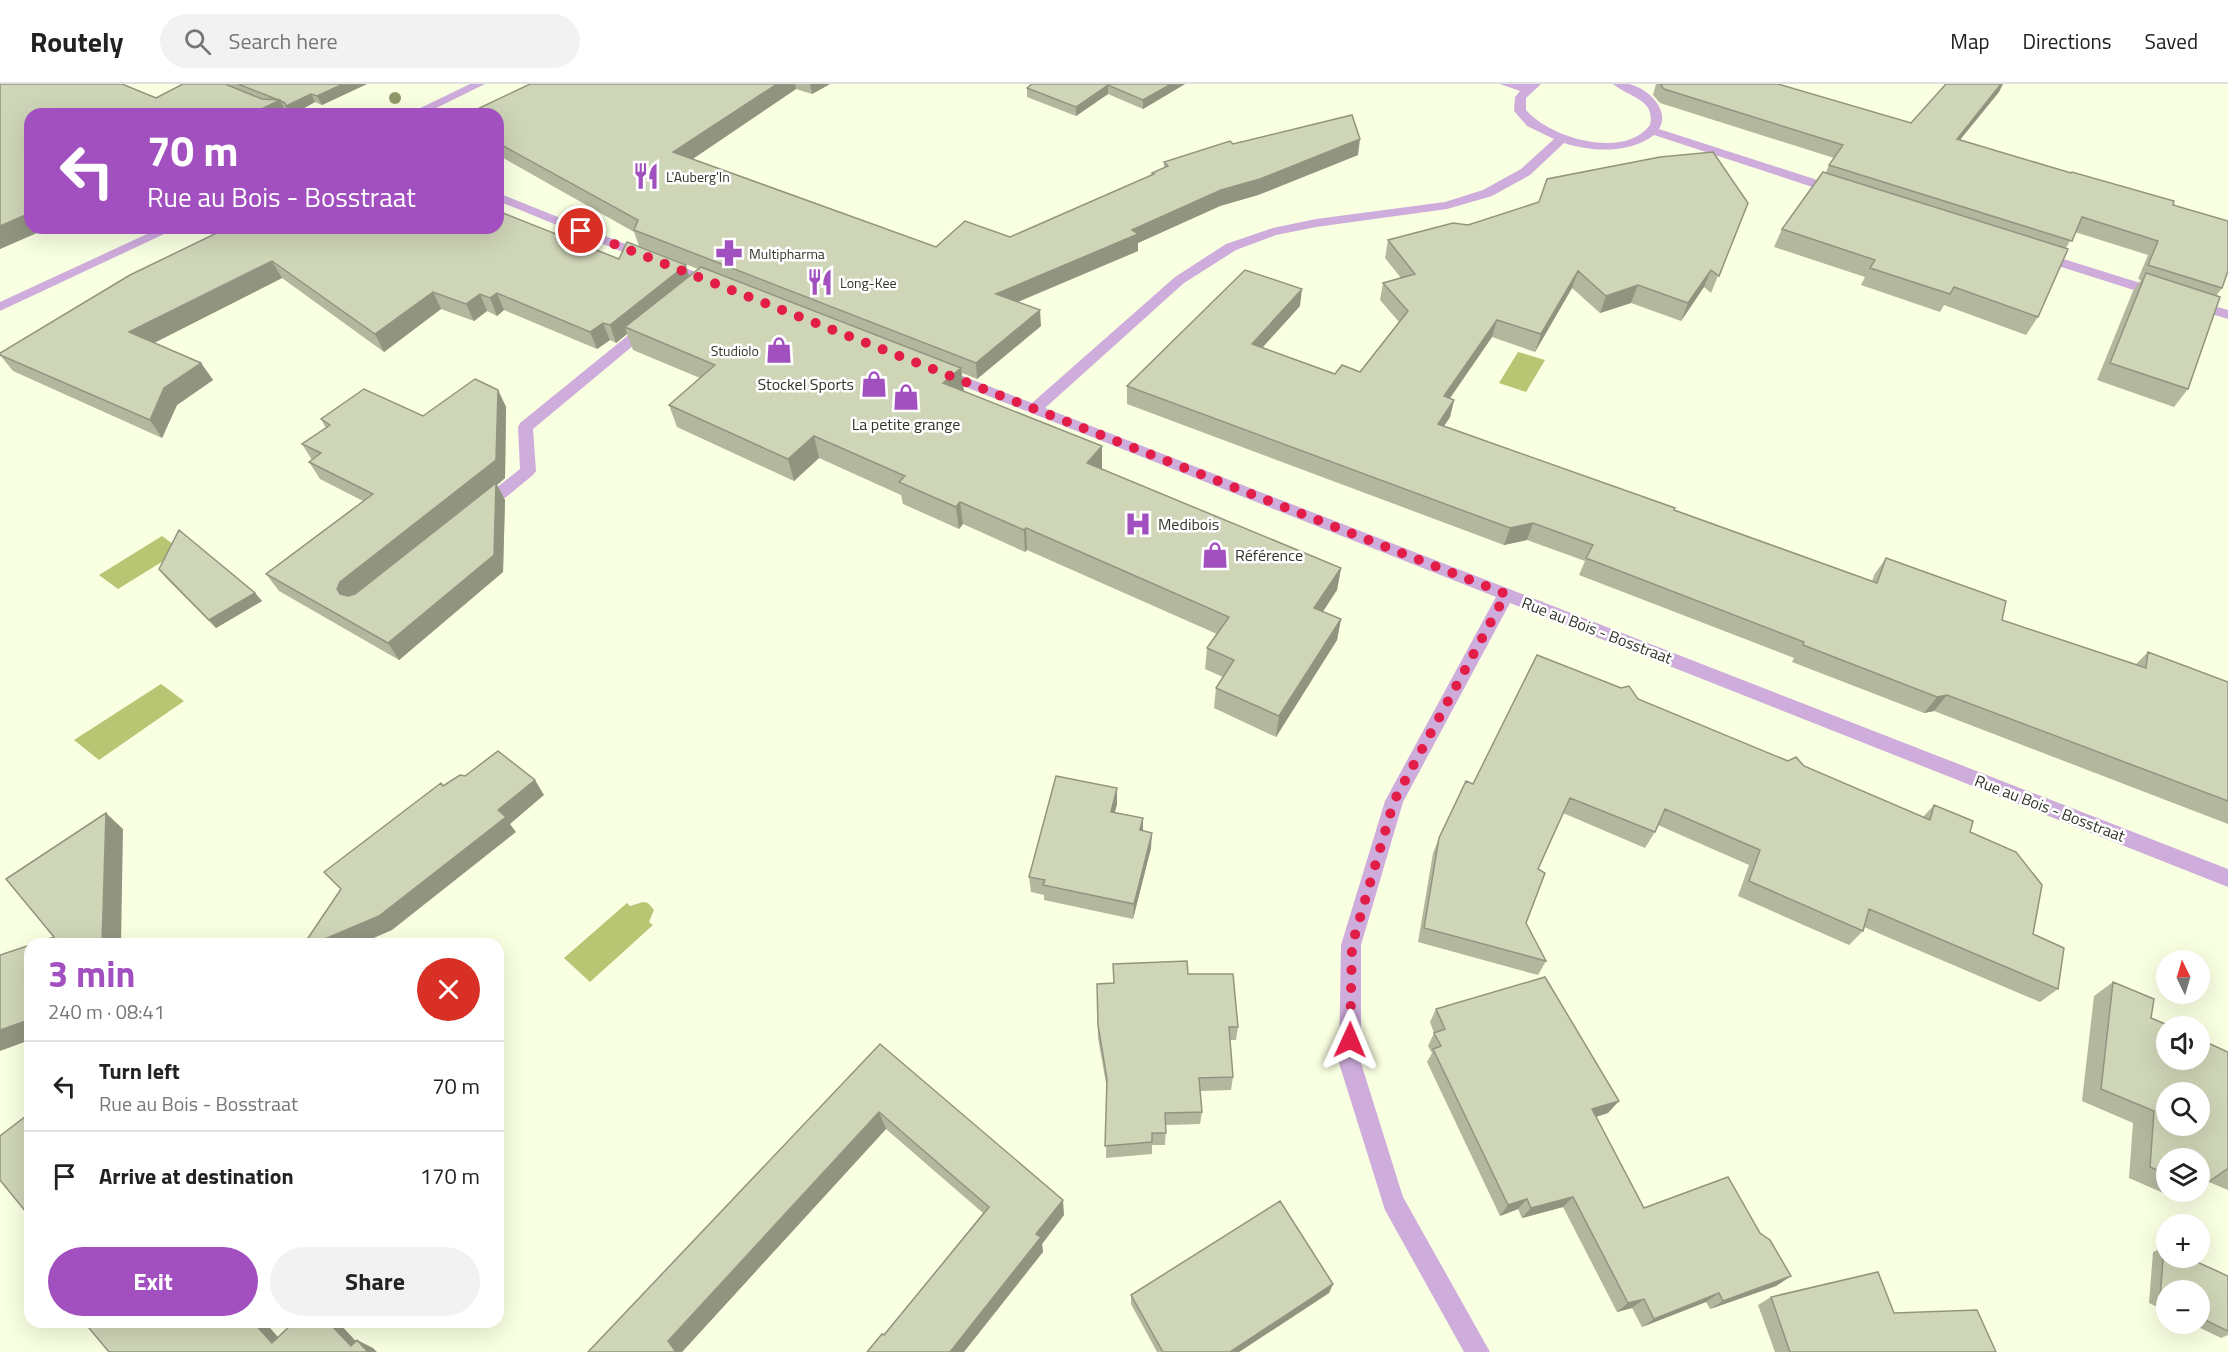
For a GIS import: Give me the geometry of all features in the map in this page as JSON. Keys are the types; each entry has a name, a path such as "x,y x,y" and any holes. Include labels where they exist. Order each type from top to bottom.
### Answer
{"street":[{"path":"427,108 479,84"},
{"path":"1506,84 1531,86"},
{"path":"1531,86 1519,99 1520,111 1535,128 1560,140 1596,146 1622,145 1640,140 1653,131 1658,121 1656,111 1647,99 1619,84"},
{"path":"1653,131 1846,194"},
{"path":"1035,408 1187,272 1231,246 1287,228 1414,213 1472,200 1516,180 1547,156 1560,140"},
{"path":"504,199 727,289"},
{"path":"0,307 158,234"},
{"path":"2026,251 2228,315"},
{"path":"687,295 705,281"},
{"path":"472,516 528,471 525,427 660,317"},
{"name":"Rue au Bois - Bosstraat","path":"924,366 2228,878"},
{"path":"1478,1352 1394,1202 1353,1074 1350,1064 1352,945 1394,801 1506,594"}],"shaded area":[{"path":"1518,352 1545,360 1526,392 1499,383"},
{"path":"162,536 181,550 118,589 99,575"},
{"path":"161,684 184,701 99,760 74,740"},
{"path":"643,902 648,903 654,910 649,922 653,925 590,982 564,958 627,903 630,906"}],"building":[{"path":"0,84 122,84 156,98 183,84 225,84 262,99 280,100 263,108 24,108 24,216 0,226"},
{"path":"238,84 343,84 317,96 311,94 286,106 280,100"},
{"path":"530,84 777,84 673,152 936,247 965,221 1010,237 1154,174 1152,173 1168,166 1164,162 1230,141 1233,144 1352,115 1360,139 1260,179 1221,190 1132,230 1138,234 996,294 1040,310 976,363 634,230 638,220 504,146 504,108 480,108"},
{"path":"1032,84 1171,84 1143,100 1108,85 1076,107 1027,88"},
{"path":"1660,84 1778,84 1911,123 1946,84 2001,84 1957,139 2174,201 2173,205 2228,221 2228,271 2222,288 2148,265 2158,241 2082,217 2072,241 1829,165 1843,145 1664,89"},
{"path":"1713,152 1748,203 1719,276 1711,270 1688,303 1638,285 1606,296 1578,271 1541,334 1497,320 1444,396 1454,400 1438,424 1877,583 1886,558 2006,601 2002,620 2146,668 2148,652 2228,682 2228,801 1947,695 1937,697 1803,645 1804,642 1586,558 1593,545 1533,523 1510,528 1127,386 1245,270 1302,289 1252,344 1335,374 1342,365 1360,372 1408,311 1383,283 1415,274 1388,240 1453,223 1468,225 1539,202 1547,179 1660,157"},
{"path":"1823,172 2068,249 2038,317 1954,287 1950,294 1870,268 1875,260 1782,229"},
{"path":"504,213 619,259 627,242 686,265 610,325 603,323 590,332 497,293 490,298 480,294 466,304 433,292 375,334 272,261 129,332 201,363 164,388 150,420 0,355 130,275 215,234 504,234"},
{"path":"701,267 961,368 943,383 1102,446 1087,463 1341,568 1314,608 1341,619 1279,716 1216,688 1234,660 1207,648 1229,617 1026,528 1024,530 960,502 956,507 899,482 905,476 814,436 788,459 669,405 715,365 625,327"},
{"path":"2146,273 2220,297 2188,389 2110,363"},
{"path":"475,379 498,390 496,460 340,582 337,589 340,594 348,596 355,594 496,483 494,555 388,643 266,574 373,494 309,462 321,453 302,444 330,425 321,419 364,389 423,416"},
{"path":"179,530 255,593 209,620 159,569"},
{"path":"1537,655 1621,688 1629,686 1638,699 1788,761 1796,757 1804,766 1930,820 1934,805 1973,821 1970,832 2016,852 2042,885 2033,934 2064,948 2058,989 1869,909 1863,931 1749,881 1760,850 1665,809 1655,832 1570,798 1538,869 1545,873 1526,923 1546,961 1424,928 1439,838 1466,781 1473,784"},
{"path":"498,751 535,780 498,810 506,817 379,916 327,938 308,938 341,889 324,872 441,783 443,786 460,775 465,776"},
{"path":"1056,776 1117,788 1111,812 1143,818 1140,830 1152,833 1134,904 1043,885 1045,880 1029,877"},
{"path":"106,813 102,938 51,938 54,937 6,879"},
{"path":"24,947 24,1021 0,1030 0,955"},
{"path":"1187,961 1188,974 1233,974 1238,1027 1229,1027 1233,1077 1199,1078 1202,1112 1165,1113 1166,1133 1152,1133 1152,1142 1105,1146 1107,1079 1098,1025 1097,984 1114,983 1113,964"},
{"path":"1545,977 1619,1101 1592,1109 1644,1208 1728,1177 1760,1233 1770,1240 1791,1276 1723,1301 1719,1293 1654,1319 1644,1299 1628,1303 1573,1197 1531,1208 1527,1199 1508,1205 1433,1049 1441,1046 1434,1033 1445,1029 1436,1009"},
{"path":"2113,982 2154,999 2151,1018 2156,1020 2156,1070 2210,1070 2210,1044 2228,1052 2228,1169 2210,1181 2210,1148 2156,1148 2156,1170 2150,1167 2154,1111 2101,1089"},
{"path":"880,1044 1063,1200 1036,1234 1041,1237 950,1352 867,1352 882,1334 884,1335 989,1207 879,1112 668,1341 676,1352 588,1352"},
{"path":"24,1118 24,1210 0,1180 0,1136"},
{"path":"1280,1201 1333,1284 1230,1352 1163,1352 1131,1295"},
{"path":"2162,1268 2210,1268 2228,1276 2228,1331 2210,1322 2210,1280 2161,1280"},
{"path":"1878,1272 1894,1313 1977,1310 1996,1352 1790,1352 1771,1297"},
{"path":"89,1328 258,1328 272,1343 288,1328 334,1328 351,1346 357,1340 368,1352 109,1352"}],"place":[{"name":"L'Auberg'In","path":"646,176"},
{"name":"Multipharma","path":"729,253"},
{"name":"Long-Kee","path":"820,282"},
{"name":"Studiolo","path":"779,350"},
{"name":"Stockel Sports","path":"874,384"},
{"name":"La petite grange","path":"906,397"},
{"name":"Medibois","path":"1138,524"},
{"name":"Référence","path":"1215,555"}],"route":[{"path":"581,231 1506,594 1394,801 1352,945 1350,1040"}]}
